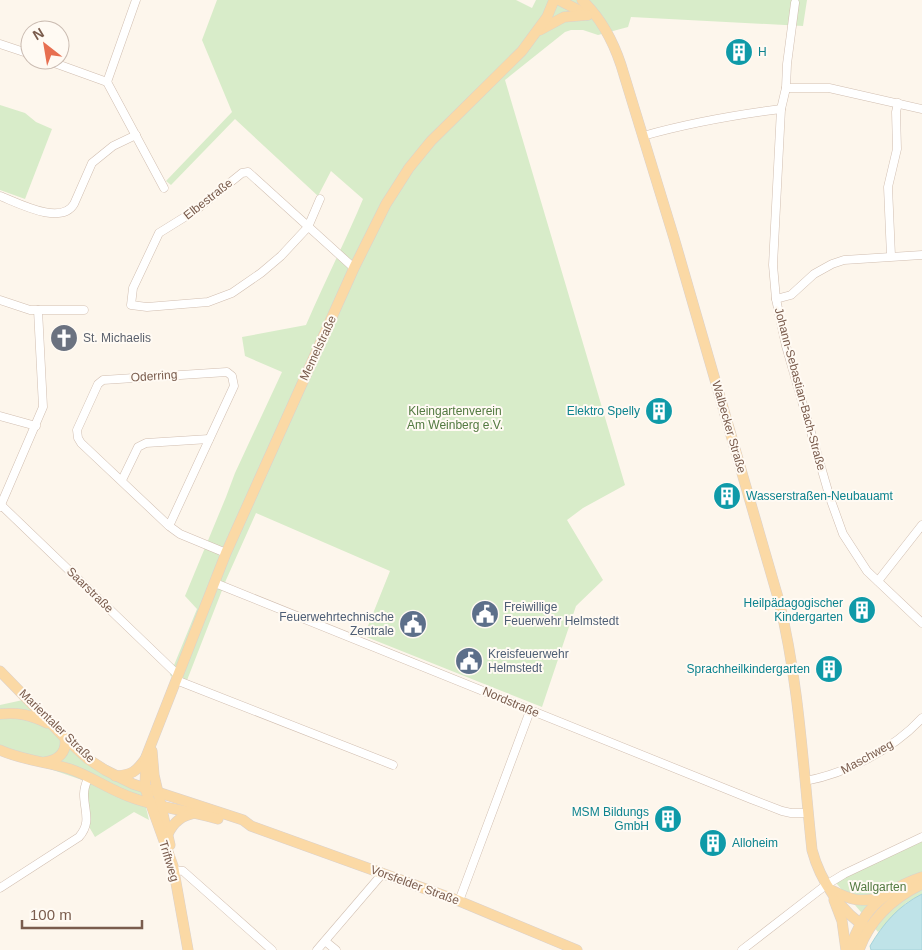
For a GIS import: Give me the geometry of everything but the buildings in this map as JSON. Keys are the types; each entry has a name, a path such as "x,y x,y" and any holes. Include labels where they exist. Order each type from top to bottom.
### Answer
{"main road":[{"name":"Memelstraße","path":"145,788 146,757 226,553 354,268 386,204 414,161 449,121 522,51 547,17 554,0"},
{"name":"Walbecker Straße","path":"559,0 591,16 615,46 779,601 788,638 793,672 812,850 815,862 828,887 864,927"},
{"name":"Walbecker Straße","path":"582,0 590,8 591,16"},
{"path":"537,32 564,17 591,16"},
{"name":"Marientaler Straße","path":"0,671 88,759 115,776 145,788"},
{"path":"0,714 24,714 52,725"},
{"path":"43,763 61,756 65,750 65,738"},
{"name":"Memelstraße","path":"153,739 152,762 168,834 173,868"},
{"name":"Vorsfelder Straße","path":"0,750 72,770 111,790 150,803 197,813 242,826 251,826 459,901 577,950"},
{"path":"115,776 135,772 146,757"},
{"name":"Vorsfelder Straße","path":"145,788 244,820 251,826"},
{"name":"Triftweg","path":"145,788 173,868 188,950"},
{"path":"168,834 177,820 197,813"},
{"path":"858,950 868,913 883,898 903,885 922,877"},
{"path":"847,950 864,927 892,902 922,884"},
{"path":"828,887 843,896 862,901 883,898"},
{"path":"828,887 842,921 847,950"}],"street":[{"path":"107,82 136,0"},
{"name":"Johann-Sebastian-Bach-Straße","path":"795,3 787,64 786,88 781,109 773,265 776,299 786,346 842,534 867,571 922,623"},
{"path":"0,44 20,51"},
{"path":"70,69 107,82 164,188"},
{"path":"786,88 829,88 922,109"},
{"path":"892,256 888,187 897,149 896,112 898,103"},
{"path":"643,136 699,122 781,109"},
{"path":"0,196 49,214 62,213 72,208 92,163 113,146 136,136"},
{"name":"Elbestraße","path":"308,227 281,256 261,273 232,293 215,300 147,307 131,304 132,288 159,233 196,210 242,172 248,172 354,268"},
{"path":"308,227 320,199"},
{"path":"776,299 791,294 814,274 844,260 922,255"},
{"path":"0,300 30,310 84,310"},
{"path":"0,506 42,412 44,399 38,310"},
{"name":"Oderring","path":"169,526 234,386 234,379 230,374 223,372 103,380 98,384 76,432 81,443 169,526 180,534 226,553"},
{"path":"0,416 36,426"},
{"path":"122,480 138,448 146,443 209,439"},
{"name":"Saarstraße","path":"0,506 177,677"},
{"path":"878,581 922,525"},
{"name":"Nordstraße","path":"215,582 430,668 530,711 782,811 808,813"},
{"path":"177,677 393,765"},
{"path":"459,901 530,711"},
{"name":"Maschweg","path":"805,781 834,775 861,761 902,737 922,718"},
{"path":"0,888 79,837 85,830 87,821 84,792 88,778"},
{"path":"742,950 844,874 922,837"},
{"path":"173,868 183,871 272,950"},
{"path":"317,950 383,873"},
{"path":"325,941 336,950"}],"green space":[{"name":"Kleingartenverein Am Weinberg e.V.","path":"217,0 516,0 532,8 536,0 807,0 803,26 631,17 628,27 598,35 583,30 571,30 565,32 505,80 625,485 583,508 567,520 603,580 576,606 542,707 364,636 390,571 256,513 226,580 184,688 170,675 197,609 185,596 235,473 282,372 245,356 242,337 306,325 363,199 331,171 318,196 235,119 171,185 166,181 232,112 202,40"},
{"path":"0,105 25,113 36,122 52,129 25,199 0,190"},
{"path":"32,698 90,756 143,784 143,795 149,820 134,812 95,837 88,825 88,799 85,781 0,755 0,705"},
{"name":"Wallgarten","path":"922,833 922,894 906,903 878,932 831,877"}],"water":[{"path":"922,894 922,950 871,950 870,946 892,916"}],"place":[{"name":"H","path":"739,52"},
{"name":"St. Michaelis","path":"64,338"},
{"name":"Elektro Spelly","path":"659,411"},
{"name":"Wasserstraßen-Neubauamt","path":"727,496"},
{"name":"Heilpädagogischer Kindergarten","path":"862,610"},
{"name":"Freiwillige Feuerwehr Helmstedt","path":"485,614"},
{"name":"Feuerwehrtechnische Zentrale","path":"413,624"},
{"name":"Kreisfeuerwehr Helmstedt","path":"469,661"},
{"name":"Sprachheilkindergarten","path":"829,669"},
{"name":"MSM Bildungs GmbH","path":"668,819"},
{"name":"Alloheim","path":"713,843"}]}
